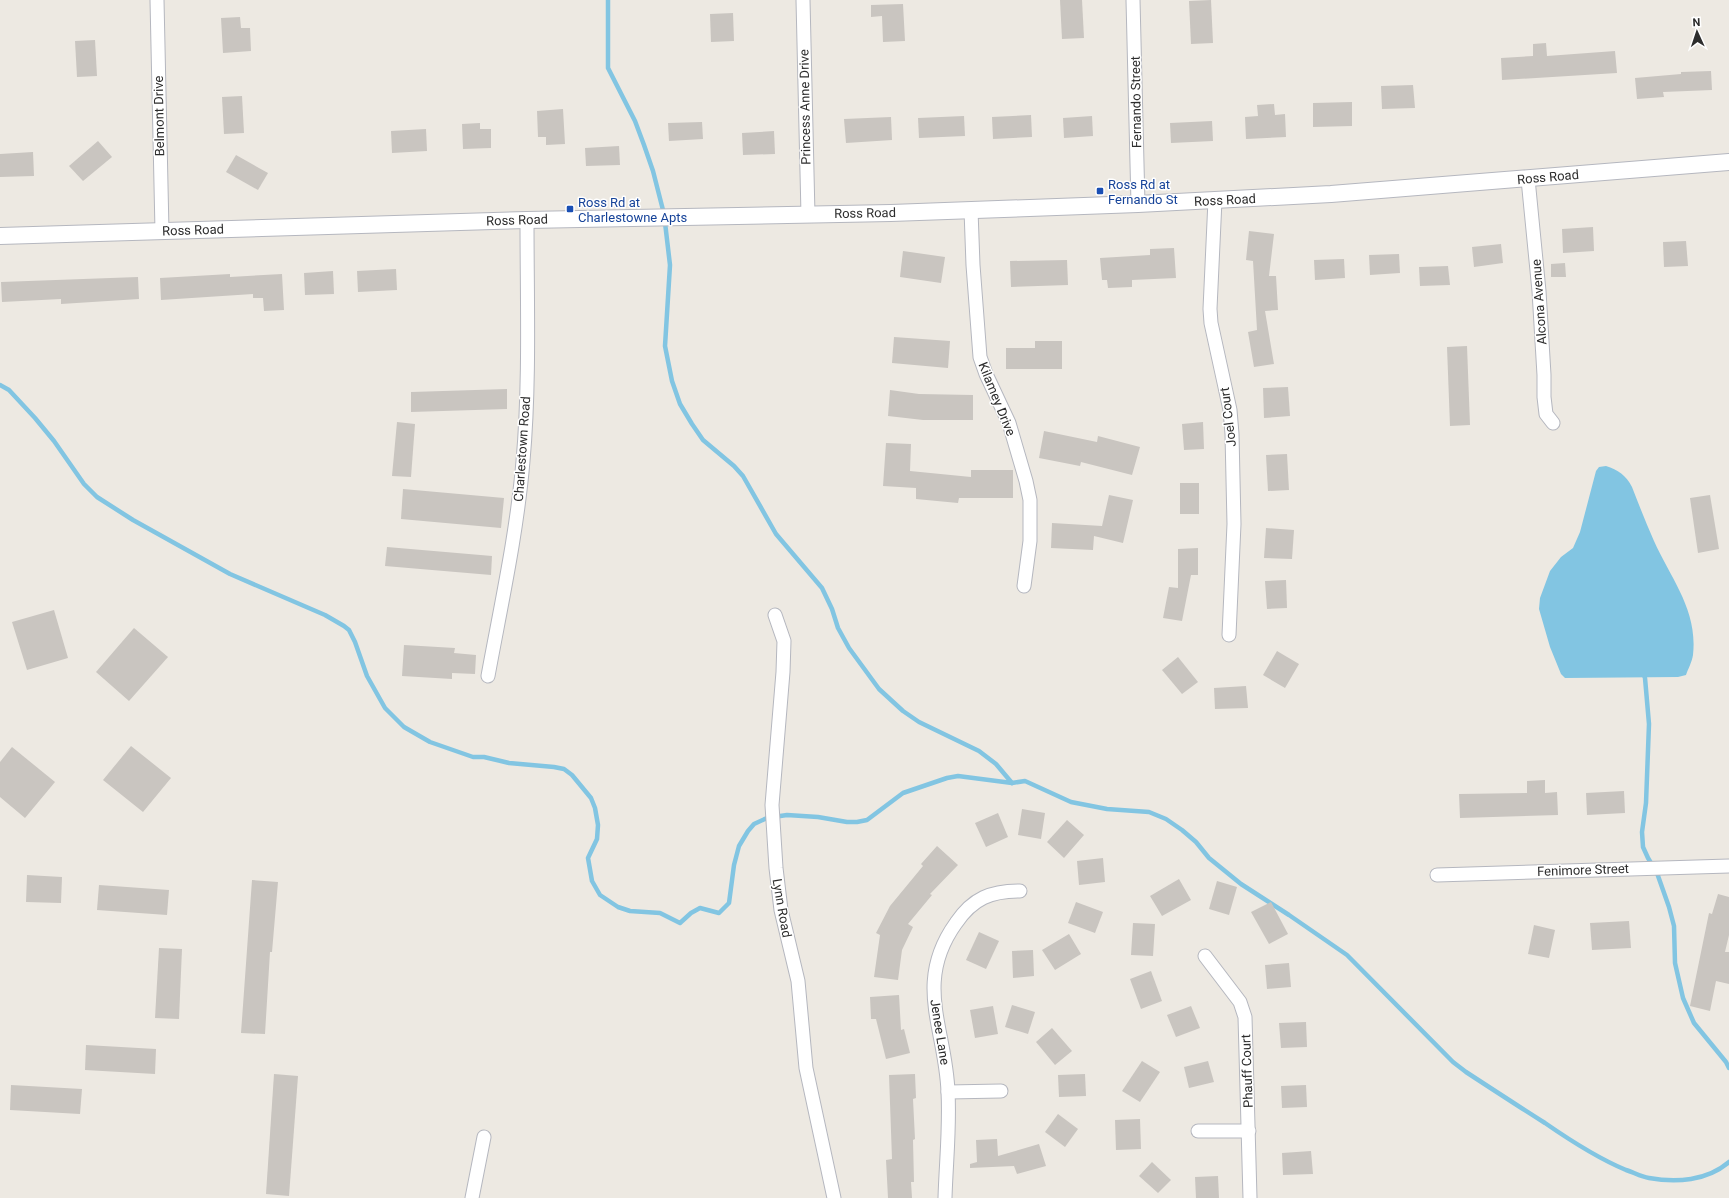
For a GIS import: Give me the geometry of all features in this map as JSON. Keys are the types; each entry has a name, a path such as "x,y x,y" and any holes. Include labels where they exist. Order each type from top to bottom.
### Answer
{"street":[{"name":"Belmont Drive","path":"157,0 162,231"},
{"name":"Princess Anne Drive","path":"803,0 808,215"},
{"name":"Fernando Street","path":"1133,0 1138,204"},
{"name":"Ross Road","path":"0,236 527,220 808,215 1138,204 1331,194 1729,162"},
{"name":"Alcona Avenue","path":"1528,179 1539,291 1544,397 1546,414 1554,423"},
{"name":"Joel Court","path":"1214,200 1210,309 1211,323 1226,389 1232,434 1234,524 1229,635"},
{"name":"Kilamey Drive","path":"971,210 977,338 980,357 986,374 1009,423 1030,500 1030,541 1024,586"},
{"name":"Charlestown Road","path":"488,676 516,513 523,461 526,390 527,220"},
{"name":"Lynn Road","path":"775,615 784,641 783,672 772,804 776,868 781,910 798,981 807,1075 834,1198"},
{"name":"Fenimore Street","path":"1437,875 1729,866"},
{"name":"Jenee Lane","path":"945,1198 948,1092 946,1063 934,1010 933,987 936,967 941,949 948,933 974,902 1003,891 1020,891"},
{"name":"Phauff Court","path":"1206,956 1240,1002 1245,1018 1250,1198"},
{"path":"948,1092 1001,1091"},
{"path":"1198,1131 1249,1131"},
{"path":"472,1198 484,1137"}],"water":[{"path":"1606,466 1614,469 1630,483 1654,541 1682,595 1691,624 1693,639 1693,655 1686,675 1678,677 1565,678 1561,674 1550,647 1539,609 1540,598 1550,571 1561,557 1573,548 1580,532 1596,471 1599,467"}],"building":[{"path":"1060,0 1082,0 1084,38 1062,39"},
{"path":"1211,0 1213,43 1191,44 1189,1"},
{"path":"903,4 905,41 883,42 882,16 871,17 871,5"},
{"path":"733,13 734,41 711,42 710,14"},
{"path":"240,17 241,28 250,28 251,51 223,53 221,18"},
{"path":"95,40 97,76 77,77 75,41"},
{"path":"1546,43 1547,56 1615,51 1617,73 1502,80 1501,58 1533,56 1533,44"},
{"path":"1711,71 1712,90 1663,92 1664,97 1637,99 1635,78 1681,74 1681,72"},
{"path":"1413,85 1415,108 1382,109 1381,86"},
{"path":"242,96 244,133 224,134 222,97"},
{"path":"1352,102 1352,126 1313,127 1313,103"},
{"path":"1274,104 1275,115 1285,114 1286,137 1246,139 1245,117 1258,116 1257,105"},
{"path":"563,109 565,144 546,145 546,137 538,137 537,111"},
{"path":"1031,115 1032,137 993,139 992,117"},
{"path":"964,116 965,136 919,138 918,118"},
{"path":"1092,116 1093,136 1064,138 1063,118"},
{"path":"891,117 892,140 846,143 844,119"},
{"path":"1212,121 1213,141 1171,143 1170,123"},
{"path":"702,122 703,139 669,141 668,123"},
{"path":"480,123 480,129 491,129 491,148 463,149 462,124"},
{"path":"426,129 427,151 392,153 391,131"},
{"path":"774,131 775,154 743,155 742,133"},
{"path":"98,141 112,157 83,181 69,166"},
{"path":"619,146 620,165 586,166 585,148"},
{"path":"33,152 34,176 0,177 0,154"},
{"path":"236,155 268,173 258,190 226,172"},
{"path":"1593,227 1594,251 1563,253 1562,229"},
{"path":"1249,231 1274,234 1269,276 1276,276 1278,310 1265,311 1274,364 1254,367 1248,332 1257,330 1253,261 1246,260"},
{"path":"1686,241 1688,266 1664,267 1663,242"},
{"path":"1501,244 1503,263 1474,267 1472,247"},
{"path":"1174,248 1176,278 1132,280 1132,287 1108,288 1107,280 1102,280 1100,258 1150,255 1150,249"},
{"path":"903,251 945,257 941,283 900,277"},
{"path":"1399,254 1400,273 1370,275 1369,255"},
{"path":"1344,259 1345,278 1315,280 1314,260"},
{"path":"1067,260 1068,285 1011,287 1010,261"},
{"path":"1565,263 1566,277 1551,277 1551,264"},
{"path":"1448,266 1450,285 1420,286 1419,267"},
{"path":"396,269 397,290 358,292 357,271"},
{"path":"333,271 334,294 305,295 304,273"},
{"path":"230,274 230,277 282,274 284,310 264,311 263,298 253,298 253,294 161,300 160,278"},
{"path":"138,277 139,299 61,304 61,299 2,302 1,282"},
{"path":"894,337 950,341 948,368 892,363"},
{"path":"1035,341 1062,341 1062,369 1006,369 1006,348 1035,348"},
{"path":"1467,346 1470,425 1450,426 1447,347"},
{"path":"1288,387 1290,416 1264,418 1263,388"},
{"path":"507,389 507,409 411,412 411,392"},
{"path":"890,390 919,394 973,395 973,420 923,420 888,416"},
{"path":"397,422 415,424 411,477 392,476"},
{"path":"1203,422 1204,449 1184,450 1182,424"},
{"path":"1044,431 1097,442 1098,436 1140,447 1132,475 1081,462 1080,466 1039,458"},
{"path":"886,443 911,444 910,471 971,477 971,470 1013,470 1013,498 959,498 958,503 916,499 916,488 883,486"},
{"path":"1287,454 1289,490 1268,491 1266,455"},
{"path":"1180,483 1199,483 1199,514 1180,514"},
{"path":"403,489 504,498 501,528 401,519"},
{"path":"1109,495 1133,500 1123,543 1094,536 1093,550 1051,548 1052,523 1102,526"},
{"path":"1710,495 1719,549 1698,553 1690,498"},
{"path":"1266,528 1294,530 1292,559 1264,558"},
{"path":"387,547 492,556 491,575 385,566"},
{"path":"1198,548 1198,575 1191,575 1182,621 1163,618 1169,587 1178,588 1178,549"},
{"path":"1286,580 1287,608 1267,609 1265,581"},
{"path":"54,610 68,658 27,670 12,622"},
{"path":"134,628 168,657 129,701 96,672"},
{"path":"404,645 455,648 454,653 476,655 475,674 452,673 452,679 402,676"},
{"path":"1277,651 1299,664 1285,688 1263,675"},
{"path":"1178,657 1198,682 1182,694 1162,670"},
{"path":"1246,686 1248,708 1215,709 1214,688"},
{"path":"131,746 171,778 143,812 103,780"},
{"path":"12,747 55,782 25,818 0,797 0,762"},
{"path":"1545,780 1545,793 1557,792 1558,815 1460,818 1459,794 1527,793 1527,781"},
{"path":"1624,791 1625,813 1587,815 1586,793"},
{"path":"1022,809 1045,813 1041,839 1018,835"},
{"path":"998,813 1008,837 986,847 975,823"},
{"path":"1067,820 1084,835 1064,858 1047,842"},
{"path":"937,846 958,865 930,894 932,895 908,924 913,927 902,950 898,980 874,977 880,935 876,933 890,906 923,866 921,864"},
{"path":"1103,858 1105,882 1079,885 1077,861"},
{"path":"27,875 62,877 61,903 26,902"},
{"path":"1179,879 1191,900 1162,916 1150,896"},
{"path":"252,880 278,882 272,952 270,952 265,1034 241,1033"},
{"path":"1217,881 1237,887 1229,915 1209,909"},
{"path":"99,885 169,890 167,915 97,910"},
{"path":"1718,894 1729,897 1729,935 1725,952 1729,952 1729,984 1716,981 1710,1011 1690,1006 1709,913 1712,914"},
{"path":"1076,902 1103,912 1095,933 1068,923"},
{"path":"1271,902 1288,934 1269,944 1251,912"},
{"path":"1629,921 1631,948 1592,950 1590,923"},
{"path":"1133,923 1155,924 1153,956 1131,955"},
{"path":"1534,925 1555,930 1549,958 1528,954"},
{"path":"979,932 999,941 986,969 966,960"},
{"path":"1069,934 1081,954 1055,970 1042,950"},
{"path":"159,948 182,949 179,1019 155,1018"},
{"path":"1033,950 1034,976 1013,978 1012,951"},
{"path":"1289,963 1291,987 1267,989 1265,965"},
{"path":"1151,971 1162,1001 1141,1009 1130,979"},
{"path":"899,995 901,1030 904,1029 910,1053 886,1059 876,1019 871,1019 870,997"},
{"path":"1012,1005 1035,1012 1028,1034 1005,1027"},
{"path":"993,1006 998,1034 975,1038 970,1010"},
{"path":"1191,1006 1200,1028 1176,1037 1167,1015"},
{"path":"1306,1022 1307,1047 1281,1048 1279,1023"},
{"path":"1052,1028 1072,1051 1055,1065 1036,1042"},
{"path":"86,1045 156,1049 155,1074 85,1070"},
{"path":"1142,1061 1160,1072 1140,1102 1122,1091"},
{"path":"1208,1061 1214,1082 1189,1088 1184,1067"},
{"path":"274,1074 298,1076 289,1196 266,1194"},
{"path":"915,1074 916,1098 913,1099 915,1139 913,1140 914,1182 911,1182 912,1198 888,1198 886,1160 892,1159 889,1075"},
{"path":"1085,1074 1086,1096 1059,1097 1058,1075"},
{"path":"11,1085 82,1089 80,1114 10,1110"},
{"path":"1306,1085 1307,1107 1282,1108 1281,1086"},
{"path":"1058,1114 1078,1129 1065,1147 1045,1132"},
{"path":"1140,1119 1141,1149 1116,1150 1115,1120"},
{"path":"997,1139 998,1156 1039,1144 1046,1166 1017,1174 1014,1166 970,1168 970,1164 977,1162 976,1140"},
{"path":"1311,1151 1313,1174 1283,1175 1282,1153"},
{"path":"1152,1162 1171,1180 1158,1193 1139,1176"},
{"path":"1218,1176 1219,1198 1196,1198 1195,1177"}],"waterway":[{"path":"608,0 608,68 635,121 653,171 664,214 670,265 665,346 672,381 680,404 703,440 734,466 743,476 776,534 822,588 832,609 838,628 849,648 879,689 903,711 919,722 979,751 996,764 1012,783"},
{"path":"0,385 9,390 35,418 54,441 84,484 97,497 133,520 230,574 325,615 349,630 355,642 367,676 385,708 404,727 430,742 473,757 484,757 509,763 554,767 564,769 572,775 591,798 595,808 598,825 597,839 588,858 592,881 600,895 618,907 630,911 660,913 680,923 691,913 700,908 719,913 729,903 734,865 739,846 754,824 767,818 787,815 857,822 867,820 903,793 947,778 958,776 1012,783 1025,781 1071,802 1107,809 1149,812 1166,819 1196,842 1209,858 1241,884 1347,955 1453,1062 1594,1155 1643,1177 1659,1180 1680,1180 1701,1177 1729,1162"},
{"path":"1643,673 1645,678 1649,724 1646,803 1642,832 1643,847 1657,873 1669,907 1674,926 1675,963 1683,998 1694,1023 1726,1062 1729,1068"}],"place":[{"name":"Ross Rd at Fernando St","path":"1100,191"},
{"name":"Ross Rd at Charlestowne Apts","path":"570,209"}]}
